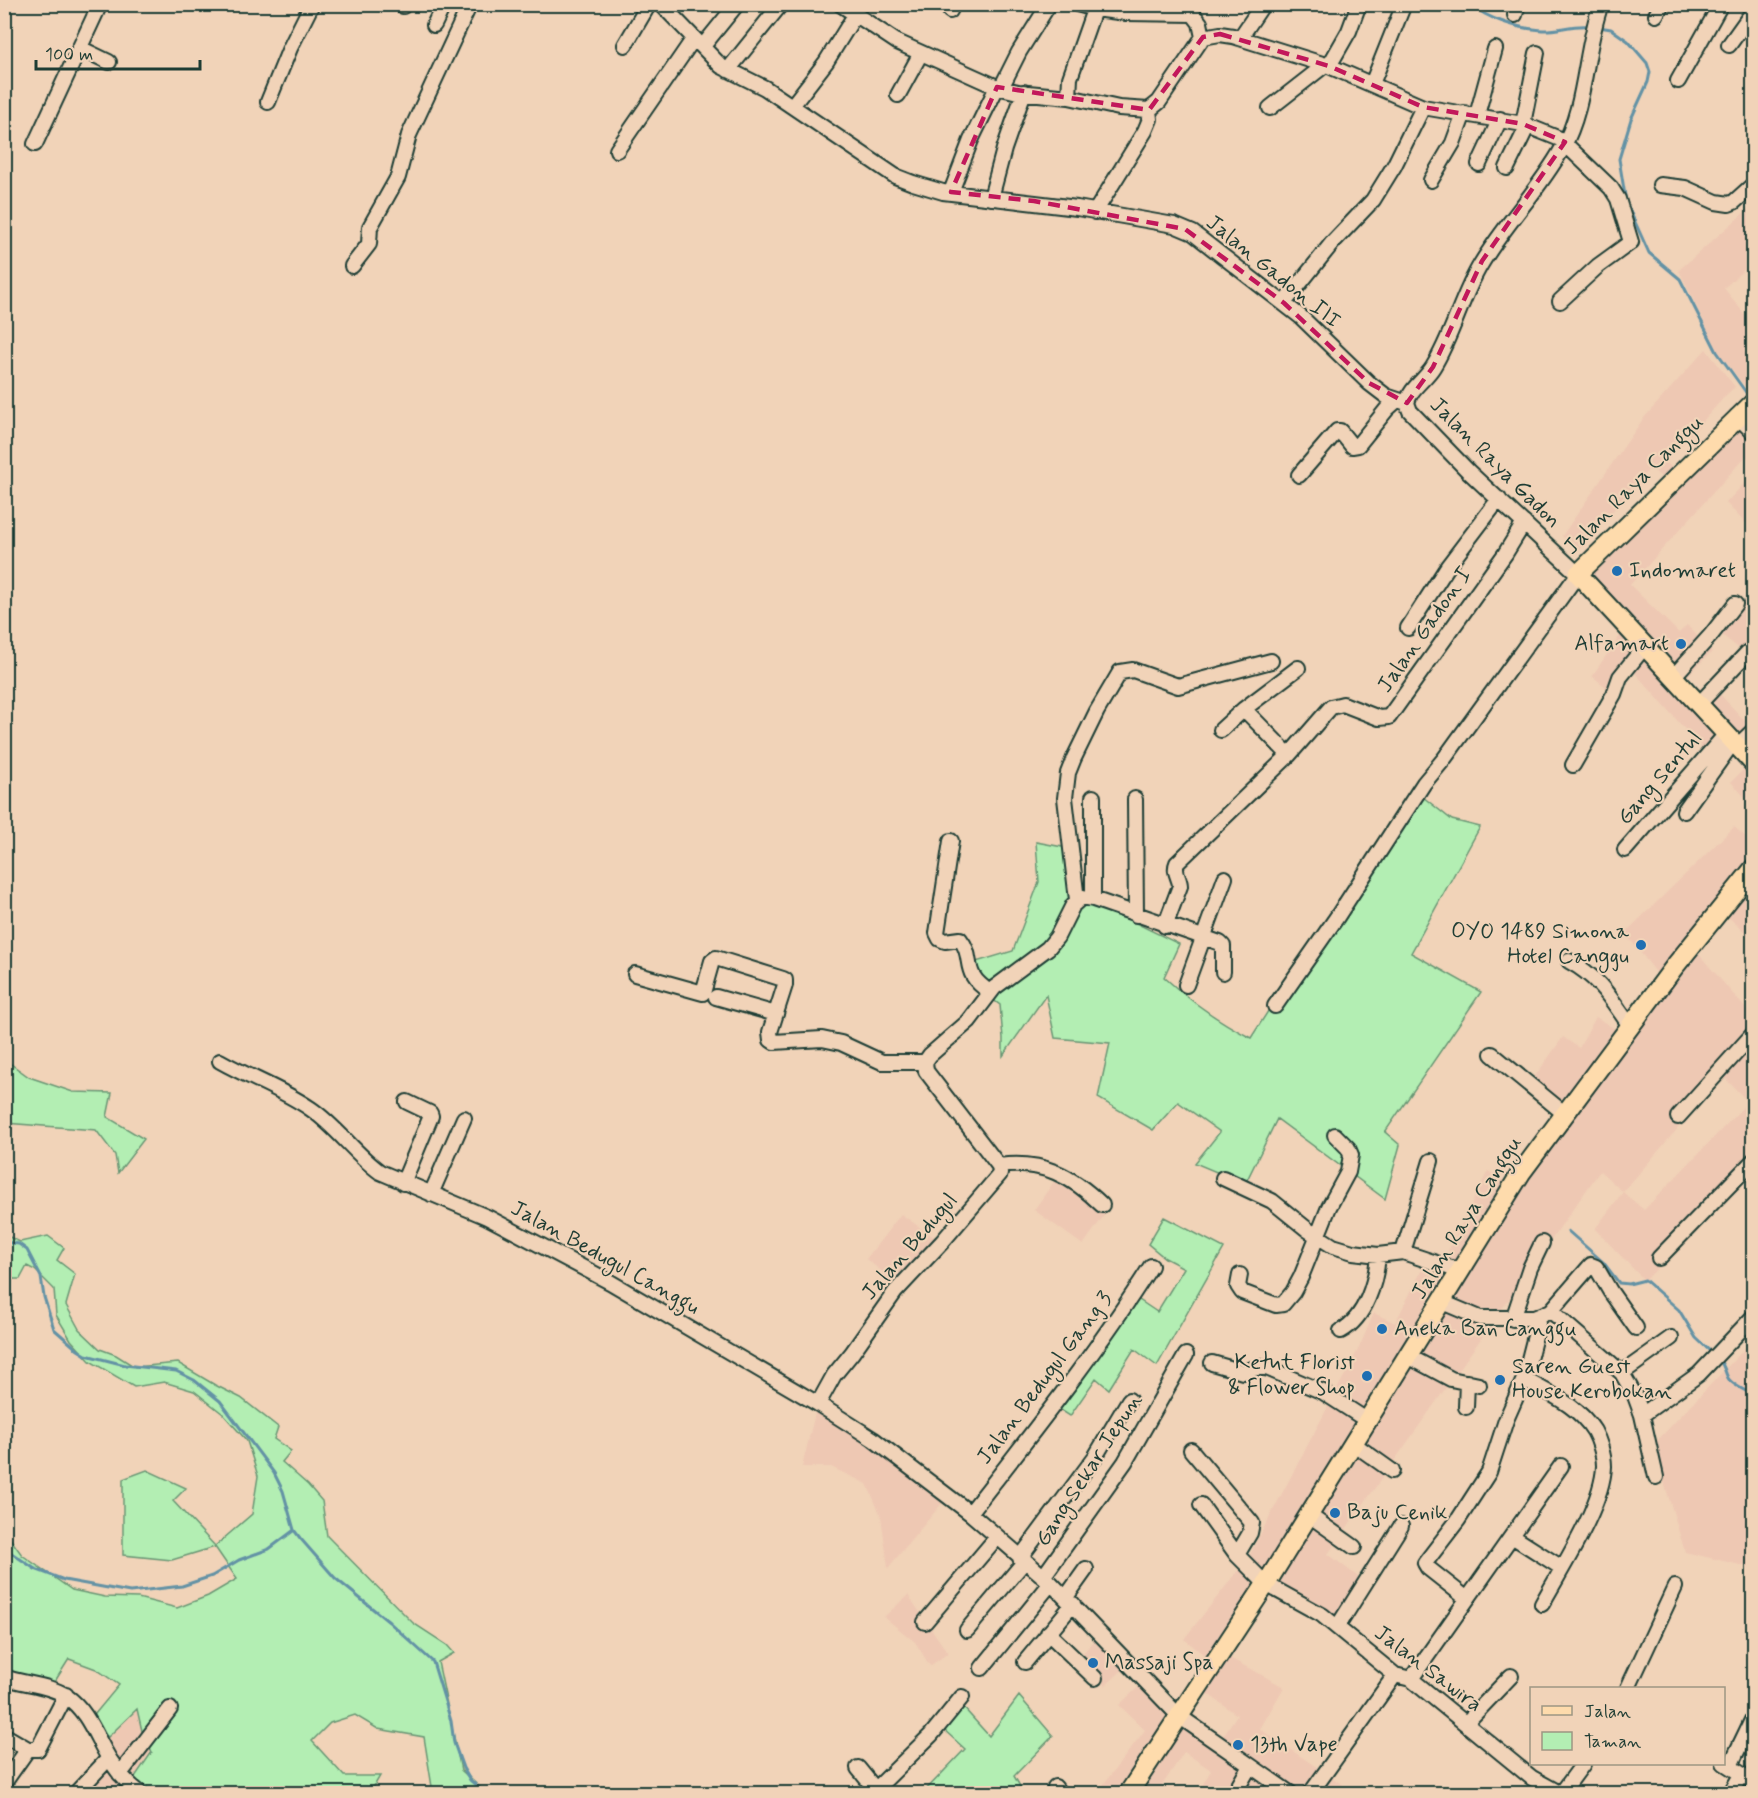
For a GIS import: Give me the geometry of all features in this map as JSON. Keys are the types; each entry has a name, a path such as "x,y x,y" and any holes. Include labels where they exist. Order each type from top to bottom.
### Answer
{"main road":[{"name":"Jalan Raya Canggu","path":"1754,402 1737,416 1578,574 1754,764"},
{"name":"Jalan Raya Canggu","path":"1128,1794 1266,1584 1521,1173 1719,909 1754,868"}],"street":[{"path":"35,144 100,4"},
{"path":"268,102 290,48 312,4"},
{"path":"434,25 444,4"},
{"path":"352,266 369,244 370,227 398,177 409,135 470,4"},
{"path":"625,45 650,4"},
{"name":"Jalan Gadon III","path":"661,4 728,70 765,88 895,176 951,192 1034,201 1174,225 1202,238 1284,303 1369,383 1402,402"},
{"path":"616,150 698,42 737,4"},
{"path":"728,70 781,4"},
{"path":"840,4 897,42 999,87 1024,92 1069,97 1119,108 1149,110 1159,102 1203,37 1220,34 1240,38 1327,66 1423,107 1525,124 1565,142 1598,174 1618,199 1631,242 1598,266 1560,301"},
{"path":"951,192 962,159 999,87 1049,4"},
{"path":"1077,4 1144,14 1179,9 1197,18 1203,37"},
{"path":"1240,38 1263,4"},
{"path":"1270,108 1327,66 1349,31 1359,4"},
{"path":"1372,84 1404,4"},
{"name":"Jalan Raya Gadon","path":"1578,574 1402,402 1433,367 1467,288 1482,261 1563,148 1582,96 1601,4"},
{"path":"1678,81 1721,4"},
{"path":"1069,97 1070,78 1095,7"},
{"path":"1729,45 1754,10"},
{"path":"792,106 826,62 852,24 855,15"},
{"path":"80,48 109,62"},
{"path":"1431,180 1471,114 1495,49"},
{"path":"898,95 921,53"},
{"path":"1507,168 1525,124 1537,53"},
{"path":"991,198 1004,149 1024,92"},
{"path":"1284,303 1333,242 1372,200 1394,166 1423,107"},
{"path":"1095,212 1145,131 1150,119 1149,110"},
{"path":"1479,164 1500,119"},
{"path":"1660,185 1685,188 1716,202 1729,204 1754,184"},
{"path":"1299,475 1337,431 1340,431 1352,446 1358,445 1387,409 1402,402"},
{"path":"1737,416 1754,433"},
{"path":"1408,628 1448,566 1499,499"},
{"name":"Jalan Gadon I","path":"1288,754 1334,705 1348,705 1379,718 1389,717 1505,554 1524,523"},
{"path":"1275,1006 1337,917 1424,783 1444,759 1578,574"},
{"path":"1673,678 1735,604"},
{"path":"1573,765 1614,694 1620,677 1645,646"},
{"path":"1699,704 1748,652"},
{"path":"1077,900 1065,798 1066,784 1074,758 1097,711 1120,672 1133,670 1178,686 1271,661"},
{"path":"1221,730 1244,709 1298,668"},
{"path":"1165,926 1180,886 1180,880 1175,871 1177,863 1288,754 1244,709"},
{"path":"1684,811 1732,740 1754,730"},
{"name":"Gang Sentul","path":"1625,850 1732,740"},
{"path":"1093,899 1094,797"},
{"path":"1135,799 1136,915"},
{"path":"951,841 937,933 940,939 945,941 960,939 964,944 971,975 979,985 990,992"},
{"path":"1186,985 1225,878"},
{"path":"1102,1205 1075,1181 1059,1173 1035,1166 999,1166 926,1071 925,1062 969,1021 990,992 1048,948 1057,937 1077,900 1082,897 1223,946 1223,972"},
{"path":"635,975 703,993 711,961 716,958 785,980 770,1032 771,1040 774,1042 822,1039 841,1043 882,1062 925,1062"},
{"path":"1569,961 1598,981 1630,1026"},
{"path":"716,997 776,1014"},
{"path":"1678,1117 1754,1033"},
{"path":"1492,1054 1564,1114"},
{"name":"Jalan Bedugul Canggu","path":"219,1061 274,1087 312,1110 333,1126 366,1162 390,1178 487,1217 610,1282 818,1404"},
{"path":"403,1183 431,1116 430,1113 407,1102"},
{"path":"431,1194 464,1118"},
{"path":"1240,1275 1238,1286 1242,1292 1276,1305 1283,1304 1297,1285 1317,1235 1350,1165 1351,1155 1348,1148 1335,1135"},
{"path":"1659,1258 1754,1160"},
{"path":"1403,1252 1431,1161"},
{"name":"Jalan Bedugul","path":"818,1404 834,1375 895,1292 987,1190 1000,1174 999,1166"},
{"path":"1223,1178 1272,1201 1333,1246 1353,1252 1378,1255 1403,1252 1460,1271"},
{"path":"1513,1319 1530,1268 1542,1243"},
{"path":"1341,1330 1354,1322 1370,1292 1376,1273 1378,1255"},
{"path":"1442,1302 1480,1318 1537,1317 1551,1311 1591,1265 1596,1267 1636,1328"},
{"name":"Jalan Bedugul Gang 3","path":"970,1513 1079,1373 1151,1266"},
{"path":"1551,1311 1622,1373 1635,1396 1642,1415 1656,1477"},
{"path":"1466,1598 1428,1568 1425,1563 1458,1520 1485,1479 1506,1420 1524,1379 1538,1324 1537,1317"},
{"path":"1642,1415 1699,1374 1754,1317"},
{"path":"1622,1373 1671,1338"},
{"name":"Gang Sekar Jepun","path":"982,1668 1047,1580 1125,1461 1185,1355"},
{"path":"1408,1356 1450,1379 1473,1384 1466,1407"},
{"path":"1212,1363 1243,1372 1260,1367 1269,1369 1323,1392 1368,1421"},
{"path":"1524,1379 1565,1402 1586,1420 1594,1431 1604,1464 1602,1479 1588,1518 1542,1604"},
{"path":"966,1630 1022,1560 1095,1457 1129,1400"},
{"path":"818,1404 873,1439 970,1513 1070,1601 1179,1716 1289,1793"},
{"path":"1354,1444 1392,1471"},
{"path":"1191,1450 1252,1523 1250,1533 1237,1555"},
{"path":"1410,1679 1561,1466"},
{"name":"Jalan Sawira","path":"1201,1505 1237,1555 1266,1584 1338,1626 1395,1675 1410,1679 1532,1778 1561,1794"},
{"path":"1308,1515 1354,1547"},
{"path":"1338,1626 1401,1526"},
{"path":"1512,1536 1562,1568"},
{"path":"925,1622 997,1537"},
{"path":"1025,1662 1070,1601 1086,1569"},
{"path":"1630,1687 1675,1587"},
{"path":"1048,1633 1095,1678"},
{"path":"1310,1794 1395,1675"},
{"path":"1466,1723 1511,1676"},
{"path":"4,1677 66,1695 86,1715 109,1758 125,1781 141,1794"},
{"path":"4,1735 28,1749 36,1750 40,1747 66,1695"},
{"path":"858,1768 872,1792 931,1735 962,1696"},
{"path":"120,1774 170,1709"},
{"path":"1730,1794 1748,1779 1726,1764 1754,1716"},
{"path":"4,1783 28,1749"},
{"path":"75,1794 109,1758"},
{"path":"1561,1794 1582,1765"},
{"path":"1233,1794 1250,1766"}],"highlighted area":[{"path":"1220,34 1329,66 1423,107 1523,124 1565,142 1482,261 1433,367 1407,403 1369,383 1284,303 1185,229 1034,201 951,192 997,87 1149,110 1203,37"}],"shaded area":[{"path":"1753,205 1753,272 1748,266 1724,288 1753,325 1753,344 1744,351 1753,364 1753,397 1717,350 1679,270"},
{"path":"1706,349 1735,387 1680,447 1670,444 1661,457 1674,470 1753,397 1753,463 1746,456 1630,585 1679,633 1687,625 1712,652 1681,682 1700,705 1716,690 1746,722 1753,714 1752,805 1731,782 1748,765 1728,744 1713,761 1629,666 1611,691 1592,676 1626,627 1580,585 1664,479 1650,468 1578,551 1562,536 1643,419"},
{"path":"1753,474 1754,531 1726,503"},
{"path":"1753,589 1753,655 1751,658 1722,635"},
{"path":"1734,827 1753,843 1753,939 1727,916 1696,951 1753,1017 1753,1169 1645,1281 1595,1229 1623,1192 1600,1171 1328,1554 1370,1586 1350,1624 1325,1617 1269,1585 1224,1655 1284,1687 1260,1729 1343,1785 1336,1793 1198,1793 1211,1770 1184,1752 1161,1787 1169,1793 1096,1794 1145,1730 1119,1705 1145,1681 1219,1742 1237,1715 1201,1689 1217,1665 1184,1639 1248,1558 1359,1348 1374,1313 1395,1323 1426,1262 1440,1267 1488,1171 1522,1191 1574,1113 1531,1082 1563,1037 1579,1048 1596,1017 1626,1036 1667,986 1625,933","holes":["1723,1076 1748,1102 1644,1210 1623,1192"]},
{"path":"1060,1173 1108,1210 1083,1245 1034,1210"},
{"path":"901,1214 942,1243 902,1287 866,1259"},
{"path":"1753,1340 1753,1568 1685,1552 1653,1445"},
{"path":"817,1405 948,1496 888,1568 881,1516 867,1484 831,1467 802,1467"},
{"path":"908,1595 948,1653 930,1666 915,1642 884,1617"},
{"path":"1101,1634 1129,1664 1105,1686 1078,1658"},
{"path":"137,1709 142,1731 152,1752 135,1779 124,1793 83,1794 110,1759 108,1737"}],"green space":[{"path":"1423,797 1452,820 1480,827 1411,953 1481,992 1385,1132 1400,1145 1385,1199 1277,1119 1245,1184 1195,1163 1220,1132 1178,1102 1153,1130 1098,1098 1110,1043 1055,1038 1046,995 1003,1056 1000,1005 989,997 979,1008 976,962 1013,951 1039,882 1036,842 1073,849 1076,894 1179,944 1164,977 1205,1011 1251,1038 1303,956"},
{"path":"4,1059 29,1077 73,1092 112,1093 107,1117 144,1139 118,1173 115,1155 96,1130 5,1123"},
{"path":"1164,1217 1224,1248 1157,1366 1134,1349 1109,1389 1096,1378 1070,1416 1056,1407 1136,1298 1157,1312 1184,1268 1165,1258 1148,1244"},
{"path":"5,1235 20,1242 48,1236 64,1248 57,1260 75,1274 66,1305 79,1329 100,1349 116,1355 135,1367 178,1363 241,1398 278,1427 274,1439 291,1451 282,1462 322,1501 327,1536 413,1623 447,1645 454,1653 438,1662 461,1770 486,1793 433,1793 424,1737 378,1729 355,1715 330,1723 312,1741 344,1776 380,1776 370,1793 124,1793 152,1752 142,1731 137,1709 108,1737 90,1720 119,1685 96,1669 69,1659 52,1686 5,1670 4,1530 22,1555 72,1590 105,1597 138,1598 177,1608 208,1596 237,1579 215,1547 172,1560 123,1555 123,1479 147,1470 186,1488 173,1501 215,1546 252,1514 258,1476 247,1441 223,1414 194,1391 164,1382 134,1387 90,1361 71,1340 56,1315 54,1289 35,1270 27,1266 20,1279 5,1279"},
{"path":"1019,1696 1053,1736 1014,1776 1024,1793 922,1794 965,1749 943,1729 962,1706 989,1736"}],"waterway":[{"path":"1471,4 1494,19 1524,28 1548,30 1589,26"},
{"path":"1599,27 1611,29 1628,41 1647,63 1650,72 1648,82 1631,119 1619,159 1626,202 1649,253 1680,279 1717,352 1750,398"},
{"path":"1568,1231 1603,1262 1619,1283 1629,1284 1645,1280 1679,1310 1696,1338 1712,1353"},
{"path":"4,1242 19,1244 27,1250 41,1277 44,1297 54,1329 78,1350 86,1355 125,1365 176,1371 194,1380 220,1401 274,1473 283,1491 294,1530 300,1538 335,1578 433,1662 451,1721 454,1743 463,1768 470,1780 486,1794"},
{"path":"1719,1360 1730,1381 1754,1395"},
{"path":"4,1548 35,1569 64,1580 130,1592 182,1586 212,1576 239,1560 269,1549 293,1531"}],"place":[{"name":"Indomaret","path":"1617,571"},
{"name":"Alfamart","path":"1681,644"},
{"name":"OYO 1489 Simona Hotel Canggu","path":"1641,945"},
{"name":"Aneka Ban Canggu","path":"1382,1329"},
{"name":"Ketut Florist & Flower Shop","path":"1367,1376"},
{"name":"Saren Guest House Kerobokan","path":"1500,1380"},
{"name":"Baju Cenik","path":"1335,1513"},
{"name":"Massaji Spa","path":"1093,1663"},
{"name":"13th Vape","path":"1238,1745"}]}
